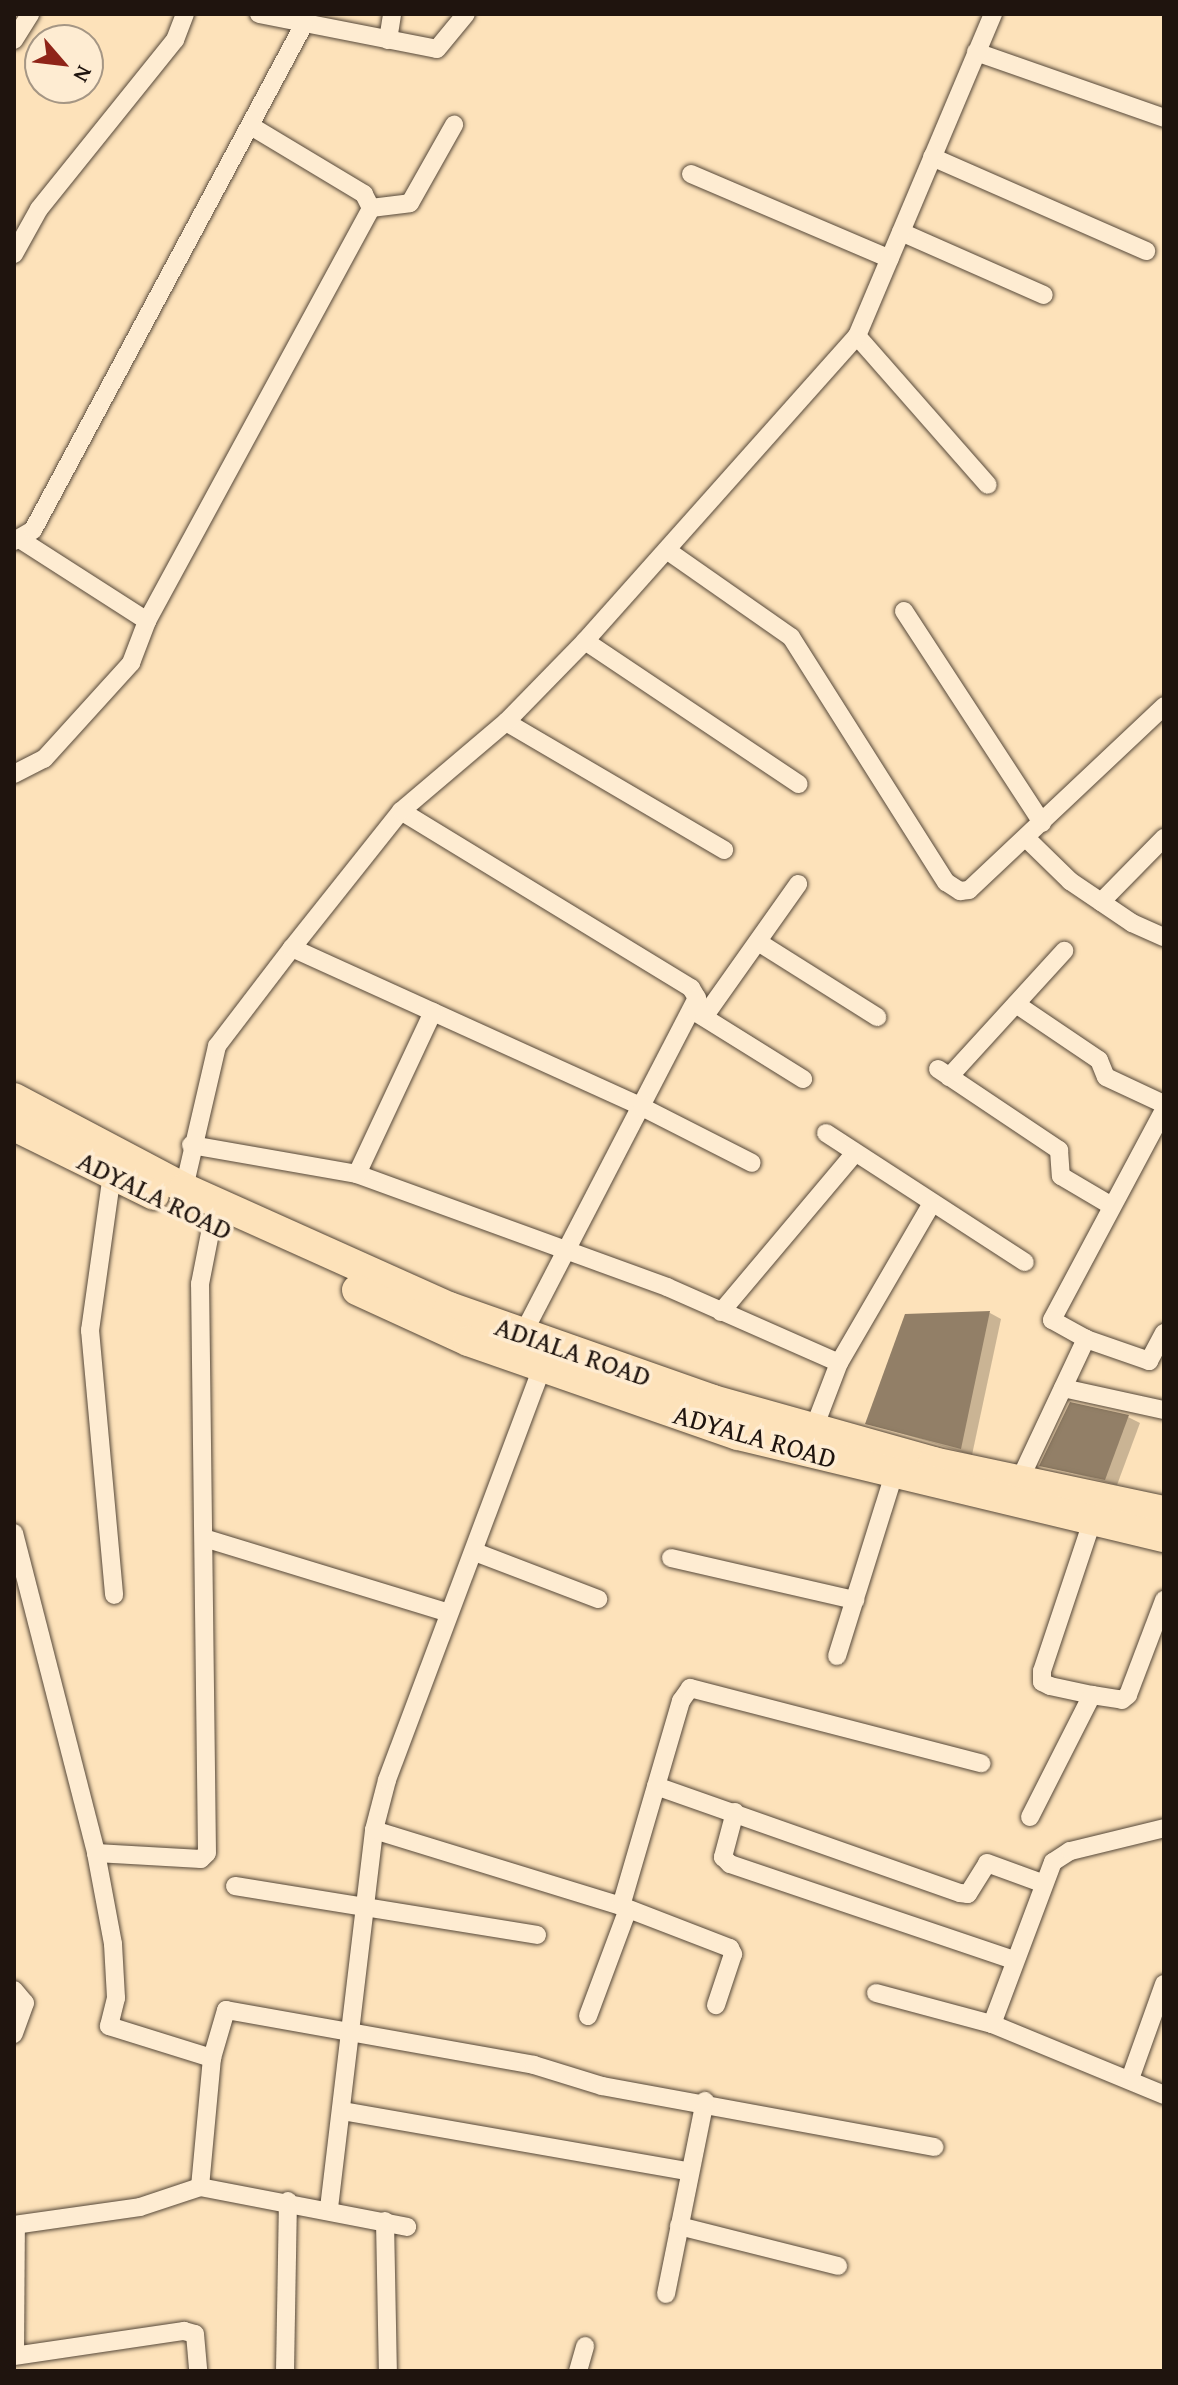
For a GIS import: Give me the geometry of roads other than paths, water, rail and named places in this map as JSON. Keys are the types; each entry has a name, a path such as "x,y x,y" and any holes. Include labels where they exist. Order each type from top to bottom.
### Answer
{"main road":[{"name":"ADIALA ROAD","path":"14,1098 184,1188 328,1256 523,1333 713,1400 933,1462 1021,1477 1164,1511"},
{"name":"ADYALA ROAD","path":"14,1126 212,1223 468,1341 738,1435 1164,1537"}],"street":[{"path":"14,40 30,14"},
{"path":"14,254 39,209 175,40 185,14"},
{"path":"259,14 303,26 437,49 466,14"},
{"path":"388,40 392,14"},
{"path":"184,1188 191,1145 217,1046 292,948 401,811 506,722 585,641 857,336 993,14"},
{"path":"147,621 17,540 33,530 303,26"},
{"path":"976,52 1164,118"},
{"path":"371,208 410,203 454,125"},
{"path":"251,126 364,194 371,208"},
{"path":"932,157 1146,251"},
{"path":"691,174 890,259"},
{"path":"14,774 44,759 131,663 147,621 371,208"},
{"path":"901,232 1044,295"},
{"path":"857,336 988,485"},
{"path":"668,551 791,637 946,882 960,891 969,890 1164,706"},
{"path":"904,611 1042,823"},
{"path":"585,641 799,784"},
{"path":"506,722 724,850"},
{"path":"401,811 691,988 700,1014 803,1079"},
{"path":"1026,838 1070,881 1164,937"},
{"path":"1101,902 1164,838"},
{"path":"523,1333 642,1107 700,1014 758,942 798,884"},
{"path":"758,942 877,1017"},
{"path":"292,948 642,1107 752,1163"},
{"path":"1064,951 1016,1004 944,1073 1059,1150 1061,1176 1112,1206"},
{"path":"1016,1004 1099,1060 1106,1077 1164,1107 1052,1320 1086,1339 1149,1361 1164,1333"},
{"path":"357,1174 433,1012"},
{"path":"826,1133 931,1205 1025,1262"},
{"path":"191,1145 357,1174 568,1252 721,1312 839,1363"},
{"path":"721,1312 855,1153"},
{"path":"112,1174 90,1330 114,1595"},
{"path":"814,1428 839,1363 931,1205"},
{"path":"96,1853 201,1859 207,1853 200,1284 212,1223"},
{"path":"1021,1477 1086,1339"},
{"path":"329,2208 353,2035 374,1830 449,1613 475,1552 542,1367"},
{"path":"1063,1388 1164,1410"},
{"path":"837,1656 894,1474"},
{"path":"1093,1519 1042,1671 1042,1682 1122,1700 1128,1695 1164,1600"},
{"path":"14,1533 96,1853 116,1985 109,2026 212,2058"},
{"path":"204,1538 449,1613"},
{"path":"475,1552 598,1599"},
{"path":"671,1558 855,1600"},
{"path":"588,2016 625,1907 656,1786 690,1688 981,1763"},
{"path":"1030,1817 1092,1695"},
{"path":"656,1786 960,1893 968,1894 987,1863 1042,1883"},
{"path":"735,1812 723,1857 730,1864 1013,1960"},
{"path":"992,2024 1013,1960 1053,1862 1070,1851 1164,1828"},
{"path":"374,1830 625,1907 730,1948 733,1954 716,2005"},
{"path":"235,1886 365,1904 537,1935"},
{"path":"1130,2079 1164,1984"},
{"path":"14,1990 25,2003 14,2034"},
{"path":"876,1993 992,2024 1164,2095"},
{"path":"200,2187 212,2058 226,2010 534,2065 602,2086 705,2101 934,2147"},
{"path":"666,2294 705,2101"},
{"path":"342,2111 690,2172"},
{"path":"198,2371 195,2334 184,2331 14,2355 15,2225 140,2207 200,2187 329,2208 407,2227"},
{"path":"285,2371 288,2201"},
{"path":"385,2221 388,2371"},
{"path":"679,2226 838,2266"},
{"path":"578,2371 585,2346"}]}
